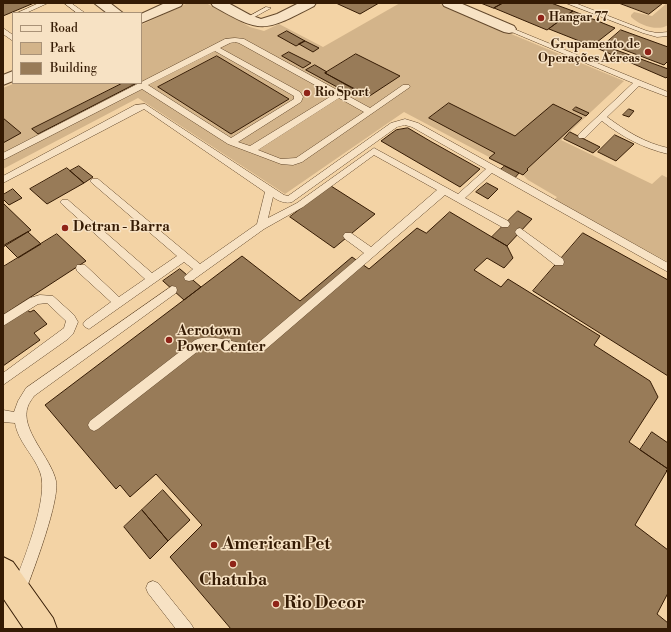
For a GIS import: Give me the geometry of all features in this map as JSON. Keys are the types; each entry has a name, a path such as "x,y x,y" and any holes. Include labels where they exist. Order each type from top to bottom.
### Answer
{"highway":[{"path":"10,582 42,629"}],"street":[{"path":"101,3 114,12"},
{"path":"133,12 176,3"},
{"path":"218,3 254,22 265,23 274,21 309,3"},
{"path":"449,3 509,29"}],"lane":[{"path":"22,12 45,3"},
{"path":"67,3 80,12"},
{"path":"569,3 645,32 657,35 668,34"},
{"path":"247,19 268,8"},
{"path":"509,29 668,95"},
{"path":"3,30 12,38"},
{"path":"3,157 214,48 228,41 234,40 241,41 370,112"},
{"path":"214,48 297,94 299,97 295,102 231,142"},
{"path":"582,136 639,82"},
{"path":"142,85 231,142 280,162 293,162 299,160 406,87"},
{"path":"251,150 338,95"},
{"path":"3,180 138,107 145,106 270,191 284,200 289,200 394,125 399,122 405,122 415,125 668,268"},
{"path":"602,117 625,134 639,142 668,151"},
{"path":"189,277 260,226 302,206 374,151 505,224"},
{"path":"459,198 492,168"},
{"path":"95,181 200,269"},
{"path":"94,425 199,343 212,342 250,349 261,347 444,190"},
{"path":"260,226 270,191"},
{"path":"65,202 152,279"},
{"path":"520,232 559,262"},
{"path":"348,236 372,252"},
{"path":"89,324 184,256"},
{"path":"81,268 119,303"},
{"path":"10,582 35,549 47,503 50,483 45,467 21,434 16,418 22,400 30,392 172,290"},
{"path":"3,321 34,301 45,299 53,301 70,318 72,322 69,331 64,336 3,380"},
{"path":"3,416 16,418"},
{"path":"153,588 186,629"}],"green space":[{"name":"Rio Sport","path":"188,3 206,3 250,27 264,31 279,24 323,47 400,3 437,3 624,81 561,140 652,184 662,175 668,178 668,262 554,200 557,197 528,180 523,175 404,112 285,194 138,98 3,169 3,88 13,84 142,84 142,25"},
{"path":"667,3 668,25 664,27 649,27 639,23 631,17 634,12 652,16"}],"building":[{"path":"3,3 34,3 12,12 3,16"},
{"path":"379,3 360,14 338,4"},
{"path":"481,3 503,3 494,8"},
{"name":"Hangar 77","path":"503,3 551,3 573,11 547,30 494,8"},
{"path":"619,3 663,3 649,14"},
{"path":"573,11 615,28 592,46 549,29"},
{"name":"Grupamento de Operações Aéreas","path":"621,30 668,47 668,61 664,65 606,43"},
{"path":"287,31 305,41 296,46 278,36"},
{"path":"305,41 319,48 313,52 299,44"},
{"path":"597,43 668,69 668,76 666,78 592,46"},
{"path":"289,52 311,63 303,68 282,56"},
{"path":"356,54 400,76 368,97 325,73"},
{"path":"217,56 289,99 231,134 158,87"},
{"path":"315,65 327,72 325,73 355,89 348,93 306,70"},
{"path":"121,84 135,84 38,134 32,129"},
{"path":"449,103 515,136 553,104 582,118 527,169 528,170 523,175 489,158 495,153 429,118"},
{"path":"576,107 589,113 586,116 573,110"},
{"path":"629,109 634,111 629,117 623,115"},
{"path":"3,118 21,133 3,143"},
{"path":"408,128 480,169 460,187 381,141 396,130"},
{"path":"570,132 600,147 593,153 564,139"},
{"path":"615,135 634,144 616,161 598,152"},
{"path":"79,166 93,177 84,183 70,171"},
{"path":"505,166 519,173 514,179 499,171"},
{"path":"67,168 84,183 47,204 30,189"},
{"path":"487,183 498,189 488,199 476,192"},
{"path":"331,186 375,214 334,248 290,217"},
{"path":"13,189 22,198 9,205 3,199 3,195"},
{"path":"3,203 31,230 3,247"},
{"path":"518,211 532,219 507,246 492,237"},
{"path":"450,212 507,246 513,258 504,268 487,258 474,270 501,287 508,279 600,336 594,345 650,381 658,397 629,442 668,469 635,525 668,550 668,593 657,614 668,623 668,629 231,629 170,557 202,525 156,474 130,497 120,485 116,489 45,405 242,256 300,301 352,257 369,269 417,228 426,233"},
{"path":"28,232 41,244 18,258 5,245"},
{"path":"583,233 668,280 668,376 533,291"},
{"path":"57,234 86,261 3,315 3,267"},
{"path":"180,269 201,287 184,300 163,281"},
{"path":"27,310 30,312 34,310 47,324 34,333 40,340 3,366 3,326"},
{"path":"652,432 668,443 668,469 640,450"},
{"path":"163,490 190,520 168,541 142,510"},
{"path":"142,510 168,541 150,559 124,527"}],"place":[{"name":"Hangar 77","path":"541,18"},
{"name":"Grupamento de Operações Aéreas","path":"648,52"},
{"name":"Rio Sport","path":"307,93"},
{"name":"Detran - Barra","path":"65,228"},
{"name":"Aerotown Power Center","path":"169,340"},
{"name":"American Pet","path":"214,545"},
{"name":"Chatuba","path":"233,564"},
{"name":"Rio Decor","path":"276,604"}]}
